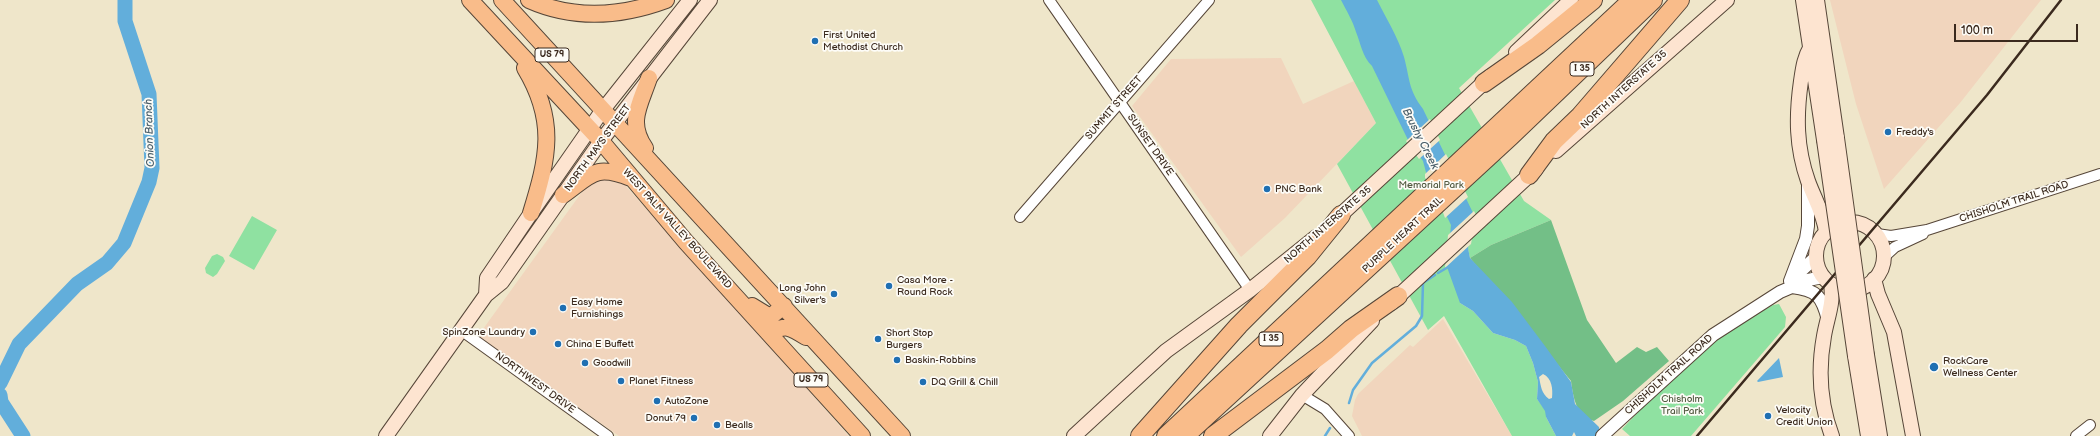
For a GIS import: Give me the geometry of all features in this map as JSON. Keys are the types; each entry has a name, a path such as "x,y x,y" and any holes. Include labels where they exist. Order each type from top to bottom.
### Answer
{"highway":[{"name":"US 79","path":"470,0 491,22"},
{"name":"US 79","path":"502,0 602,111 662,172 902,436"},
{"path":"529,0 555,10 597,15 626,13 666,0"},
{"path":"1482,86 1538,45 1593,0"},
{"name":"PURPLE HEART TRAIL","path":"1506,130 1632,0"},
{"name":"PURPLE HEART TRAIL","path":"1166,436 1378,248 1506,130 1653,0"},
{"path":"1529,175 1554,141 1580,116 1680,0"},
{"name":"WEST PALM VALLEY BOULEVARD","path":"491,22 595,135 631,178 862,436"},
{"path":"491,22 531,78 545,116 547,155 531,213"},
{"path":"649,78 637,111 635,126 639,139 662,172"},
{"path":"563,195 600,170 614,172 631,178"},
{"path":"1140,436 1239,325 1307,257 1345,212"},
{"name":"PURPLE HEART TRAIL","path":"1185,436 1378,248"},
{"path":"1213,436 1327,350 1351,329 1401,293"},
{"path":"736,295 764,315 770,317 775,315 784,306"},
{"path":"768,332 784,326 792,328 819,345"}],"main road":[{"name":"NORTH MAYS STREET","path":"386,436 486,295 502,282 563,195 595,135 602,111 690,0"},
{"name":"NORTH MAYS STREET","path":"486,295 487,278 531,213 595,135 615,124 710,0"},
{"name":"NORTH INTERSTATE 35","path":"1074,436 1166,350 1250,290 1293,257 1345,212 1482,86 1571,0"},
{"name":"NORTH INTERSTATE 35","path":"1270,436 1302,395 1338,356 1401,293 1529,175 1726,0"},
{"path":"1803,0 1830,139"},
{"path":"1817,0 1830,139 1861,355 1868,436"},
{"path":"1811,46 1805,56 1796,125 1800,153 1808,180 1824,217 1826,232"},
{"path":"1827,281 1843,289 1855,289 1874,279 1882,267 1884,257 1883,246 1877,234 1871,228 1854,222 1841,223 1826,232 1818,244 1816,257 1817,268 1827,281 1832,303 1821,350 1820,378 1824,412 1832,436"},
{"path":"1874,279 1878,294 1894,332 1899,351 1913,436"},
{"path":"1828,320 1839,310 1856,302 1866,302 1886,311"},
{"path":"1861,355 1880,436"}],"street":[{"name":"SUNSET DRIVE","path":"1049,0 1250,290"},
{"name":"SUMMIT STREET","path":"1020,217 1209,0"},
{"name":"CHISHOLM TRAIL ROAD","path":"1877,234 1891,236 1927,230 2100,174"},
{"path":"1808,180 1808,226 1806,239 1791,284 1812,290 1818,295 1825,308 1828,320"},
{"name":"CHISHOLM TRAIL ROAD","path":"1884,257 1895,247 1927,230"},
{"name":"CHISHOLM TRAIL ROAD","path":"1603,435 1699,346 1728,324 1791,284 1816,257"},
{"name":"CHISHOLM TRAIL ROAD","path":"1791,284 1806,280 1827,281"},
{"name":"NORTHWEST DRIVE","path":"462,330 608,436"},
{"path":"1302,395 1325,409 1349,436"},
{"path":"2076,436 2090,425"}],"shaded area":[{"path":"1830,0 2041,0 1960,103 1884,189 1856,104"},
{"path":"1281,58 1303,104 1354,81 1376,123 1285,218 1241,257 1132,106 1171,59"},
{"path":"613,175 624,184 849,436 619,436 478,336 587,185"},
{"path":"1443,319 1512,436 1362,436 1352,416 1355,400 1358,394 1410,345 1413,347"}],"green space":[{"name":"Memorial Park","path":"1311,0 1555,0 1459,88 1524,201 1551,220 1491,245 1470,258 1468,249 1460,303 1473,311 1493,333 1515,340 1526,346 1533,363 1538,382 1537,399 1546,411 1546,417 1556,436 1512,436 1444,316 1428,330 1337,164 1376,123"},
{"path":"252,216 277,230 254,270 229,256"},
{"path":"1551,220 1587,320 1616,363 1637,347 1646,352 1657,347 1669,361 1623,401 1594,421 1588,419 1579,411 1574,399 1571,381 1470,258 1491,245"},
{"path":"217,254 223,257 225,261 217,274 213,277 206,273 205,268 212,256"},
{"name":"Chisholm Trail Park","path":"1779,304 1786,317 1785,327 1691,436 1630,436 1622,429 1663,386 1688,363 1729,330 1773,305"}],"water":[{"name":"Brushy Creek","path":"1341,0 1377,0 1395,35 1404,57 1412,90 1423,109 1474,215 1468,248 1470,258 1512,302 1545,346 1571,382 1575,404 1599,427 1600,436 1576,436 1574,432 1572,436 1556,436 1546,417 1545,411 1537,399 1538,382 1533,363 1526,346 1515,340 1493,333 1473,311 1460,303 1447,267 1451,225 1427,176 1423,161 1408,140 1372,66 1364,54 1353,24","holes":["1543,374 1550,381 1552,388 1552,398 1549,399 1543,392 1539,377"]},
{"path":"1779,358 1783,377 1758,382 1757,381"}],"pier":[{"path":"1430,119 1440,140 1419,159 1406,141"},
{"path":"1446,154 1468,197 1445,218 1434,187 1425,178 1425,174"},
{"path":"1474,211 1476,215 1471,244 1445,268 1448,235"}],"waterway":[{"name":"Onion Branch","path":"0,383 19,344 77,284 107,263 124,243 149,182 152,168 149,94 125,21 125,0"},
{"path":"1438,273 1450,266"},
{"path":"1349,403 1353,390 1372,363 1416,326 1422,316 1423,283 1435,275"},
{"name":"Onion Branch","path":"0,395 1,402 23,436"},
{"path":"1325,436 1330,428"}],"railway":[{"path":"1697,436 1987,95 2061,0"}],"place":[{"name":"First United Methodist Church","path":"815,41"},
{"name":"Freddy's","path":"1888,132"},
{"name":"PNC Bank","path":"1267,189"},
{"name":"Casa More - Round Rock","path":"889,286"},
{"name":"Long John Silver's","path":"834,294"},
{"name":"Easy Home Furnishings","path":"563,308"},
{"name":"SpinZone Laundry","path":"533,332"},
{"name":"Short Stop Burgers","path":"878,339"},
{"name":"China E Buffett","path":"558,344"},
{"name":"Baskin-Robbins","path":"897,360"},
{"name":"Goodwill","path":"585,363"},
{"name":"RockCare Wellness Center","path":"1934,367"},
{"name":"Planet Fitness","path":"621,381"},
{"name":"DQ Grill & Chill","path":"923,382"},
{"name":"AutoZone","path":"657,401"},
{"name":"Velocity Credit Union","path":"1768,416"},
{"name":"Donut 79","path":"694,418"},
{"name":"Bealls","path":"717,425"}]}
